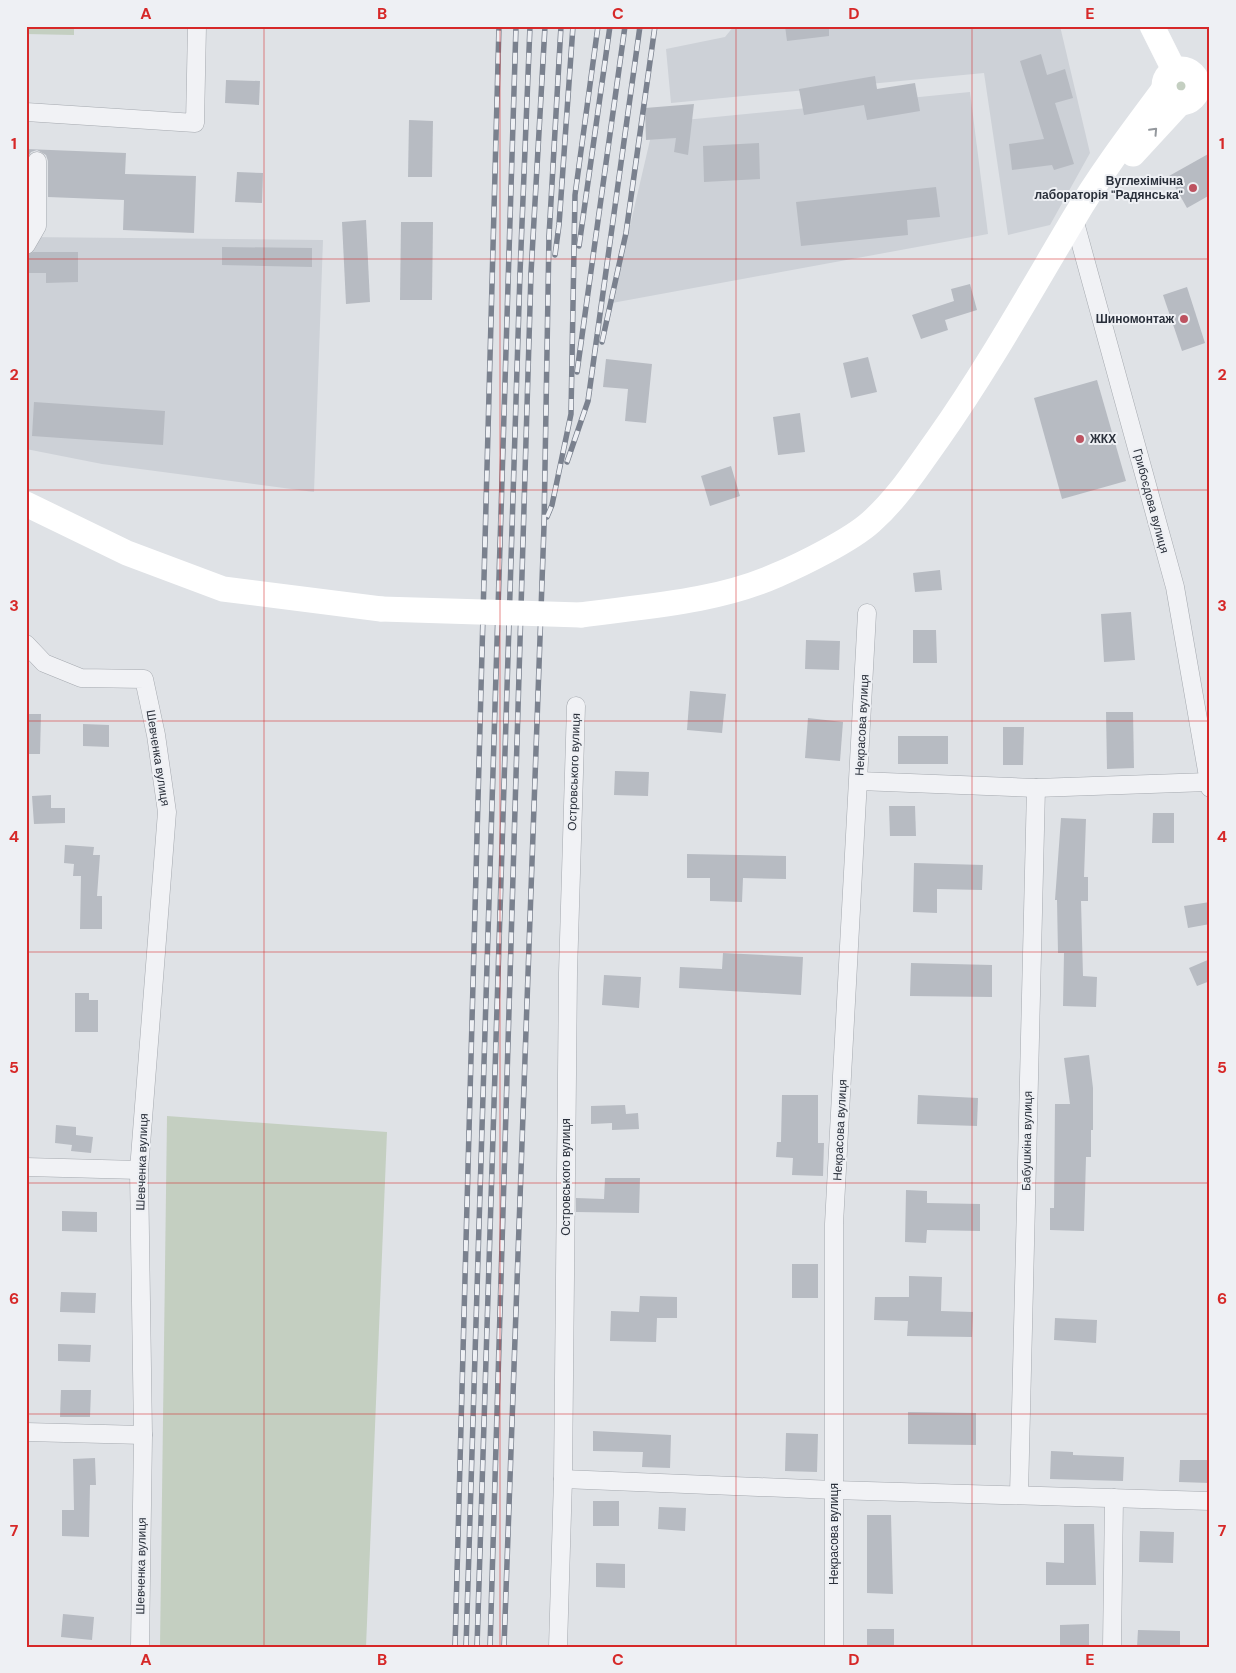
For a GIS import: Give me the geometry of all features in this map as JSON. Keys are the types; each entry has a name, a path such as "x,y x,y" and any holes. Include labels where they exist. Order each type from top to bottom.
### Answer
{"street":[{"path":"26,112 195,124 198,26"},
{"path":"26,504 127,553 223,589 382,609 581,615 708,598 776,576 852,536 871,522 902,489 960,407 1022,310 1074,218 1185,91 1152,26"},
{"path":"26,245 38,226 36,161"},
{"name":"Грибоєдова вулиця","path":"1074,218 1175,587 1209,785"},
{"name":"Некрасова вулиця","path":"834,1647 834,1224 867,613"},
{"name":"Шевченка вулиця","path":"28,649 44,663 81,678 144,679 156,735 166,812 139,1170 143,1435 140,1647"},
{"name":"Островського вулиця","path":"558,1647 563,1479 568,973 576,706"},
{"path":"859,781 1036,788 1209,785"},
{"name":"Бабушкіна вулиця","path":"1019,1494 1036,788"},
{"path":"26,1167 139,1170"},
{"path":"26,1432 143,1435"},
{"path":"563,1479 834,1490 1210,1501"},
{"path":"1112,1647 1114,1498"}],"shaded area":[{"path":"734,26 1060,26 1090,153 1050,225 1008,235 984,73 671,103 666,49 725,37"},
{"path":"970,92 988,234 612,303 654,123"},
{"path":"26,237 323,240 314,492 102,464 26,449"}],"green space":[{"path":"26,26 74,26 74,35 26,34"},
{"path":"1185,73 1194,82 1194,90 1185,99 1167,84"},
{"path":"167,1116 387,1132 366,1647 160,1647"}],"building":[{"path":"785,26 829,26 829,36 787,41"},
{"path":"1041,54 1047,75 1065,69 1073,98 1055,103 1074,164 1054,170 1052,165 1012,170 1009,144 1044,139 1020,61"},
{"path":"875,76 877,89 915,83 920,111 867,120 864,105 804,115 799,89"},
{"path":"226,80 260,81 259,105 225,103"},
{"path":"694,104 688,155 674,152 676,138 646,140 645,108"},
{"path":"409,120 433,121 432,177 408,177"},
{"path":"759,143 760,179 704,182 703,146"},
{"path":"26,149 126,153 125,174 196,176 194,233 123,230 124,200 48,197 48,161 46,155 37,150 31,152 26,161"},
{"name":"Вуглехімічна лабораторія \"Радянська\"","path":"1210,153 1210,195 1187,208 1169,176"},
{"path":"237,172 263,173 262,203 235,202"},
{"path":"936,187 940,217 907,220 908,235 801,246 796,202"},
{"path":"366,220 370,302 346,304 342,222"},
{"path":"401,222 433,222 432,300 400,300"},
{"path":"222,247 312,248 312,267 222,265"},
{"path":"33,252 78,252 78,282 46,283 46,273 26,273 26,256"},
{"path":"970,284 977,310 945,320 948,330 921,339 912,315 954,301 951,289"},
{"name":"Шиномонтаж","path":"1187,287 1205,343 1182,351 1163,295"},
{"path":"868,357 877,392 851,398 843,363"},
{"path":"606,359 652,364 646,423 625,421 628,389 603,387"},
{"name":"ЖКХ","path":"1097,380 1126,481 1062,499 1034,398"},
{"path":"34,402 165,411 163,445 32,436"},
{"path":"800,413 805,452 778,455 773,417"},
{"path":"731,466 740,496 710,506 701,476"},
{"path":"940,570 942,590 915,592 913,573"},
{"path":"1131,612 1135,660 1104,662 1101,614"},
{"path":"913,630 936,630 937,663 913,663"},
{"path":"806,640 840,641 839,670 805,669"},
{"path":"690,691 726,694 722,733 687,730"},
{"path":"1106,712 1133,712 1134,768 1107,769"},
{"path":"26,714 41,714 40,754 26,754"},
{"path":"808,718 843,722 840,761 805,758"},
{"path":"83,724 109,725 109,747 83,746"},
{"path":"1003,727 1024,727 1023,765 1003,765"},
{"path":"898,736 948,736 948,764 898,764"},
{"path":"615,771 649,772 648,796 614,795"},
{"path":"51,795 51,808 65,808 65,823 34,824 32,796"},
{"path":"889,806 915,806 916,836 890,836"},
{"path":"1153,813 1174,813 1174,843 1152,843"},
{"path":"1061,818 1086,819 1084,877 1088,877 1088,901 1081,901 1083,976 1097,977 1096,1007 1063,1006 1064,953 1058,953 1057,900 1055,900"},
{"path":"65,845 94,847 93,855 100,855 97,896 102,896 102,929 80,929 81,876 73,876 74,864 64,863"},
{"path":"687,854 786,856 786,879 743,878 742,902 710,901 710,878 687,878"},
{"path":"914,863 983,865 982,890 937,889 937,913 913,912"},
{"path":"1210,902 1210,924 1188,928 1184,906"},
{"path":"723,953 803,957 801,995 679,988 680,967 722,969"},
{"path":"1210,959 1210,981 1197,986 1189,968"},
{"path":"911,963 992,965 992,997 910,996"},
{"path":"604,975 641,977 639,1008 602,1005"},
{"path":"75,993 89,993 89,1000 98,1000 98,1032 75,1032"},
{"path":"1089,1055 1093,1088 1093,1130 1091,1130 1091,1157 1086,1157 1084,1231 1050,1230 1050,1208 1054,1208 1055,1104 1070,1104 1064,1058"},
{"path":"782,1095 818,1095 818,1143 824,1143 823,1176 792,1175 793,1158 776,1157 777,1142 781,1142"},
{"path":"918,1095 978,1098 977,1126 917,1124"},
{"path":"625,1105 626,1114 638,1113 639,1129 612,1130 612,1123 591,1124 591,1106"},
{"path":"56,1125 76,1127 76,1135 93,1137 91,1153 71,1151 72,1145 55,1143"},
{"path":"605,1178 640,1178 639,1213 576,1212 576,1198 604,1199"},
{"path":"906,1190 927,1191 927,1203 980,1204 980,1231 927,1230 926,1243 905,1242"},
{"path":"62,1211 97,1212 97,1232 62,1231"},
{"path":"792,1264 818,1264 818,1298 792,1298"},
{"path":"909,1276 942,1277 941,1311 973,1312 972,1337 907,1336 908,1321 874,1320 875,1297 909,1297"},
{"path":"61,1292 96,1293 95,1313 60,1312"},
{"path":"640,1296 677,1297 677,1318 657,1318 656,1342 610,1341 611,1311 639,1312"},
{"path":"1055,1318 1097,1320 1096,1343 1054,1340"},
{"path":"58,1344 91,1345 90,1362 58,1361"},
{"path":"61,1390 91,1390 90,1417 60,1417"},
{"path":"908,1412 976,1413 976,1445 908,1444"},
{"path":"593,1431 671,1435 670,1468 642,1467 643,1452 593,1451"},
{"path":"786,1433 818,1434 817,1472 785,1471"},
{"path":"1051,1451 1073,1452 1073,1455 1124,1457 1123,1481 1050,1479"},
{"path":"95,1458 96,1485 90,1485 89,1537 62,1536 62,1510 74,1510 73,1459"},
{"path":"1180,1460 1210,1460 1210,1483 1179,1482"},
{"path":"593,1501 619,1501 619,1526 593,1526"},
{"path":"659,1507 686,1508 685,1531 658,1529"},
{"path":"867,1515 891,1515 893,1594 867,1593"},
{"path":"1064,1524 1094,1524 1096,1585 1046,1585 1046,1562 1064,1563"},
{"path":"1140,1531 1174,1532 1173,1563 1139,1562"},
{"path":"596,1563 625,1564 625,1588 596,1587"},
{"path":"63,1614 94,1617 92,1640 61,1637"},
{"path":"1089,1624 1089,1646 1060,1646 1060,1625"},
{"path":"867,1629 894,1629 894,1647 867,1647"},
{"path":"1138,1630 1180,1631 1180,1647 1137,1647"}],"railway":[{"path":"455,1647 499,26"},
{"path":"466,1647 516,26"},
{"path":"477,1647 520,273 530,26"},
{"path":"490,1647 531,273 545,26"},
{"path":"504,1647 544,526 549,236 561,26"},
{"path":"555,255 559,225 573,26"},
{"path":"547,517 552,505 571,414 575,195 598,26"},
{"path":"579,246 610,26"},
{"path":"577,372 625,26"},
{"path":"567,462 588,401 640,26"},
{"path":"602,342 626,233 655,26"}],"place":[{"name":"Вуглехімічна лабораторія \"Радянська\"","path":"1193,188"},
{"name":"Шиномонтаж","path":"1184,319"},
{"name":"ЖКХ","path":"1080,439"}]}
